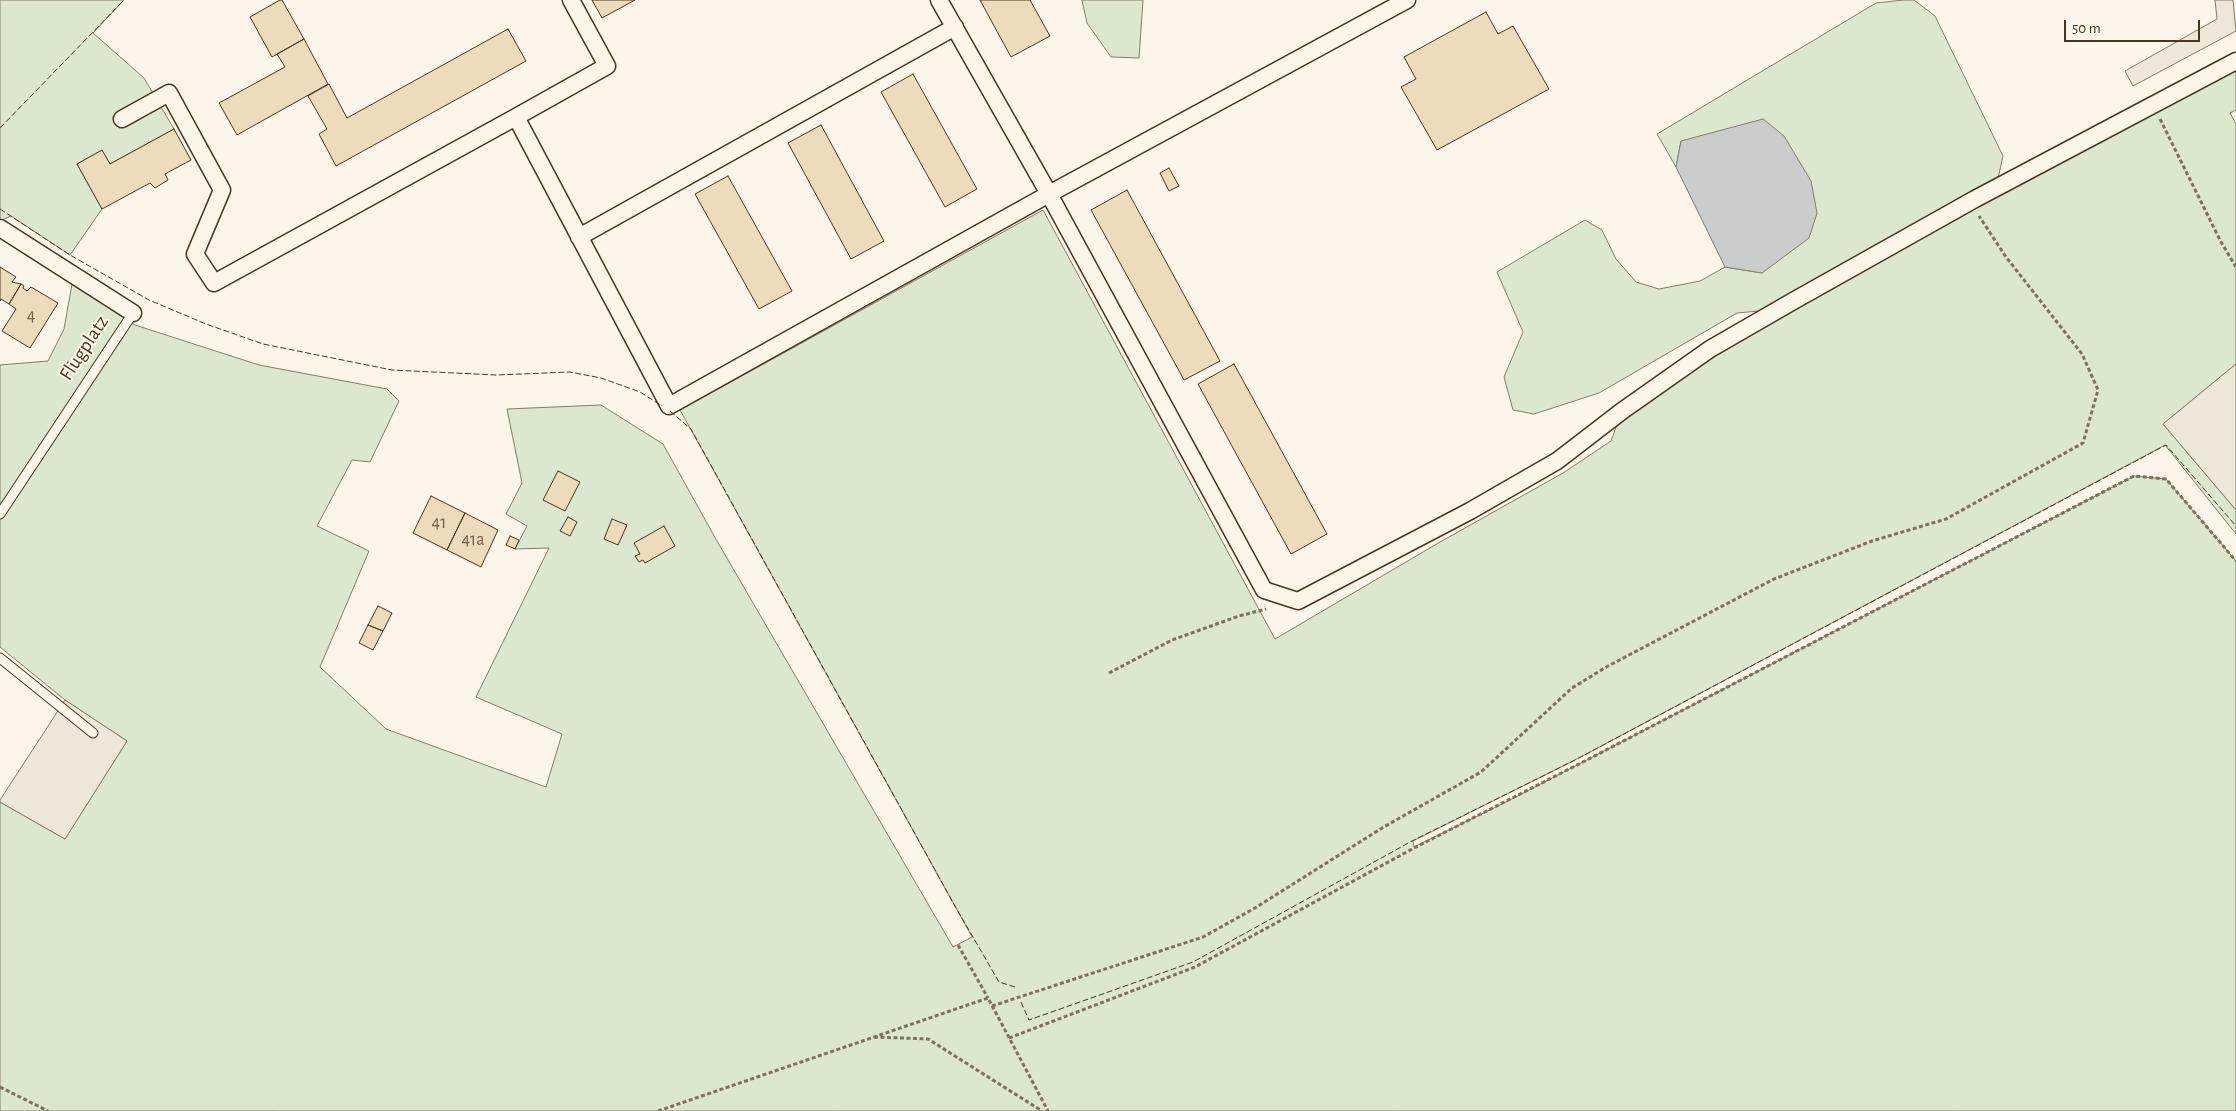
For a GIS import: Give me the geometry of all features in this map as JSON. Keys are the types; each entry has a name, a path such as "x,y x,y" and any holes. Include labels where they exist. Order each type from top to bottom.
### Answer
{"street":[{"path":"122,119 169,93 222,190 195,254 214,283 516,118 607,66 570,0"},
{"path":"940,0 1049,194 1264,590 1298,601 1470,512 1557,461 1622,411 1710,349 1970,202 2236,61"},
{"path":"516,118 669,406 1049,194 1407,0"},
{"path":"579,237 955,27"},
{"name":"Flugplatz","path":"0,228 133,313"}],"lane":[{"name":"Flugplatz","path":"0,514 133,313"},
{"path":"0,658 93,733"}],"path":[{"path":"2153,105 2221,242 2236,267"},
{"path":"992,1006 1203,937 1255,908 1382,828 1481,772 1572,688 1608,666 1774,579 1872,541 1946,519 2083,443 2098,390 2082,354 2006,257 1970,202"},
{"path":"1009,1038 1195,967 1414,848 1522,794 2134,476 2166,479 2236,561"},
{"path":"1109,672 1172,640 1239,616 1298,601"},
{"path":"958,945 1048,1111"},
{"path":"658,1111 988,998"},
{"path":"871,1037 928,1040 1042,1111"},
{"path":"0,1087 48,1111"}],"green space":[{"path":"0,0 124,0 93,33 144,78 174,129 110,164 102,150 77,164 102,209 70,255 11,216 0,221"},
{"path":"1082,0 1143,0 1139,58 1111,57 1087,23"},
{"path":"1914,0 1935,16 2003,156 1996,187 2236,61 2236,110 2230,113 2236,124 2236,364 2163,424 2236,510 2236,534 2165,445 1577,759 1413,841 1414,847 1504,803 2134,476 2166,479 2236,561 2236,1111 0,1111 0,802 65,839 127,741 65,700 0,647 0,365 48,361 64,329 72,284 135,325 259,365 387,389 399,401 370,462 352,460 317,526 369,551 320,667 386,729 546,787 562,734 476,697 549,548 515,549 527,526 506,514 522,483 507,409 601,405 663,444 717,541 953,947 972,937 680,410 1043,210 1275,639 1440,542 1563,473 1611,441 1622,411 1792,301 1759,311 1737,313 1599,393 1534,414 1513,410 1504,377 1523,332 1497,272 1585,220 1602,230 1616,259 1636,282 1659,289 1700,281 1725,267 1762,273 1681,141 1676,167 1657,134 1876,3"}],"shaded area":[{"path":"2215,0 2233,0 2236,31 2133,86 2125,71 2217,19"},
{"path":"1763,119 1784,136 1811,181 1817,213 1809,238 1762,273 1725,267 1676,167 1681,141"},
{"path":"2236,364 2236,510 2163,424"},
{"path":"65,700 127,741 65,839 0,802 0,800"}],"building":[{"path":"282,0 304,39 272,57 250,17"},
{"path":"592,0 635,0 602,18"},
{"path":"980,0 1030,0 1050,36 1011,57"},
{"path":"1486,12 1498,34 1513,26 1549,89 1437,150 1401,87 1416,79 1404,57"},
{"path":"508,29 526,61 336,166 319,134 327,129 308,96 329,84 347,118"},
{"path":"304,39 328,84 237,135 219,103 285,67 277,54"},
{"path":"913,74 977,189 945,207 881,92"},
{"path":"821,125 884,241 851,259 788,143"},
{"path":"174,129 191,160 165,174 168,180 155,188 150,183 102,209 77,164 102,150 110,164"},
{"path":"1169,168 1179,186 1169,191 1160,173"},
{"path":"728,176 792,291 759,309 695,194"},
{"path":"1127,190 1220,361 1184,380 1091,210"},
{"path":"0,267 16,277 12,282 21,284 9,304 1,299 0,301"},
{"path":"21,284 27,291 31,287 58,303 30,348 2,331 16,309 9,304"},
{"path":"68,362 74,366 65,378 59,374"},
{"path":"1234,364 1327,534 1291,554 1198,384"},
{"path":"558,471 580,482 565,511 543,500"},
{"path":"431,496 465,513 447,550 413,533"},
{"path":"465,513 498,530 481,567 447,550"},
{"path":"568,517 577,522 570,536 560,531"},
{"path":"612,519 627,525 618,545 604,539"},
{"path":"664,526 675,546 645,563 643,560 639,562 635,556 640,554 634,543"},
{"path":"510,536 519,540 515,549 506,545"},
{"path":"378,606 392,613 383,631 368,625"},
{"path":"368,625 383,631 373,650 359,643"}],"fence":[{"path":"0,128 124,0"},
{"path":"0,209 70,255 149,300 206,324 263,344 392,370 496,375 570,372 601,378 640,392 662,406"},
{"path":"670,411 691,429 999,982 1015,987"},
{"path":"1021,1002 1029,1020 1193,962 1412,841 1577,759 2166,445 2236,526"}]}
